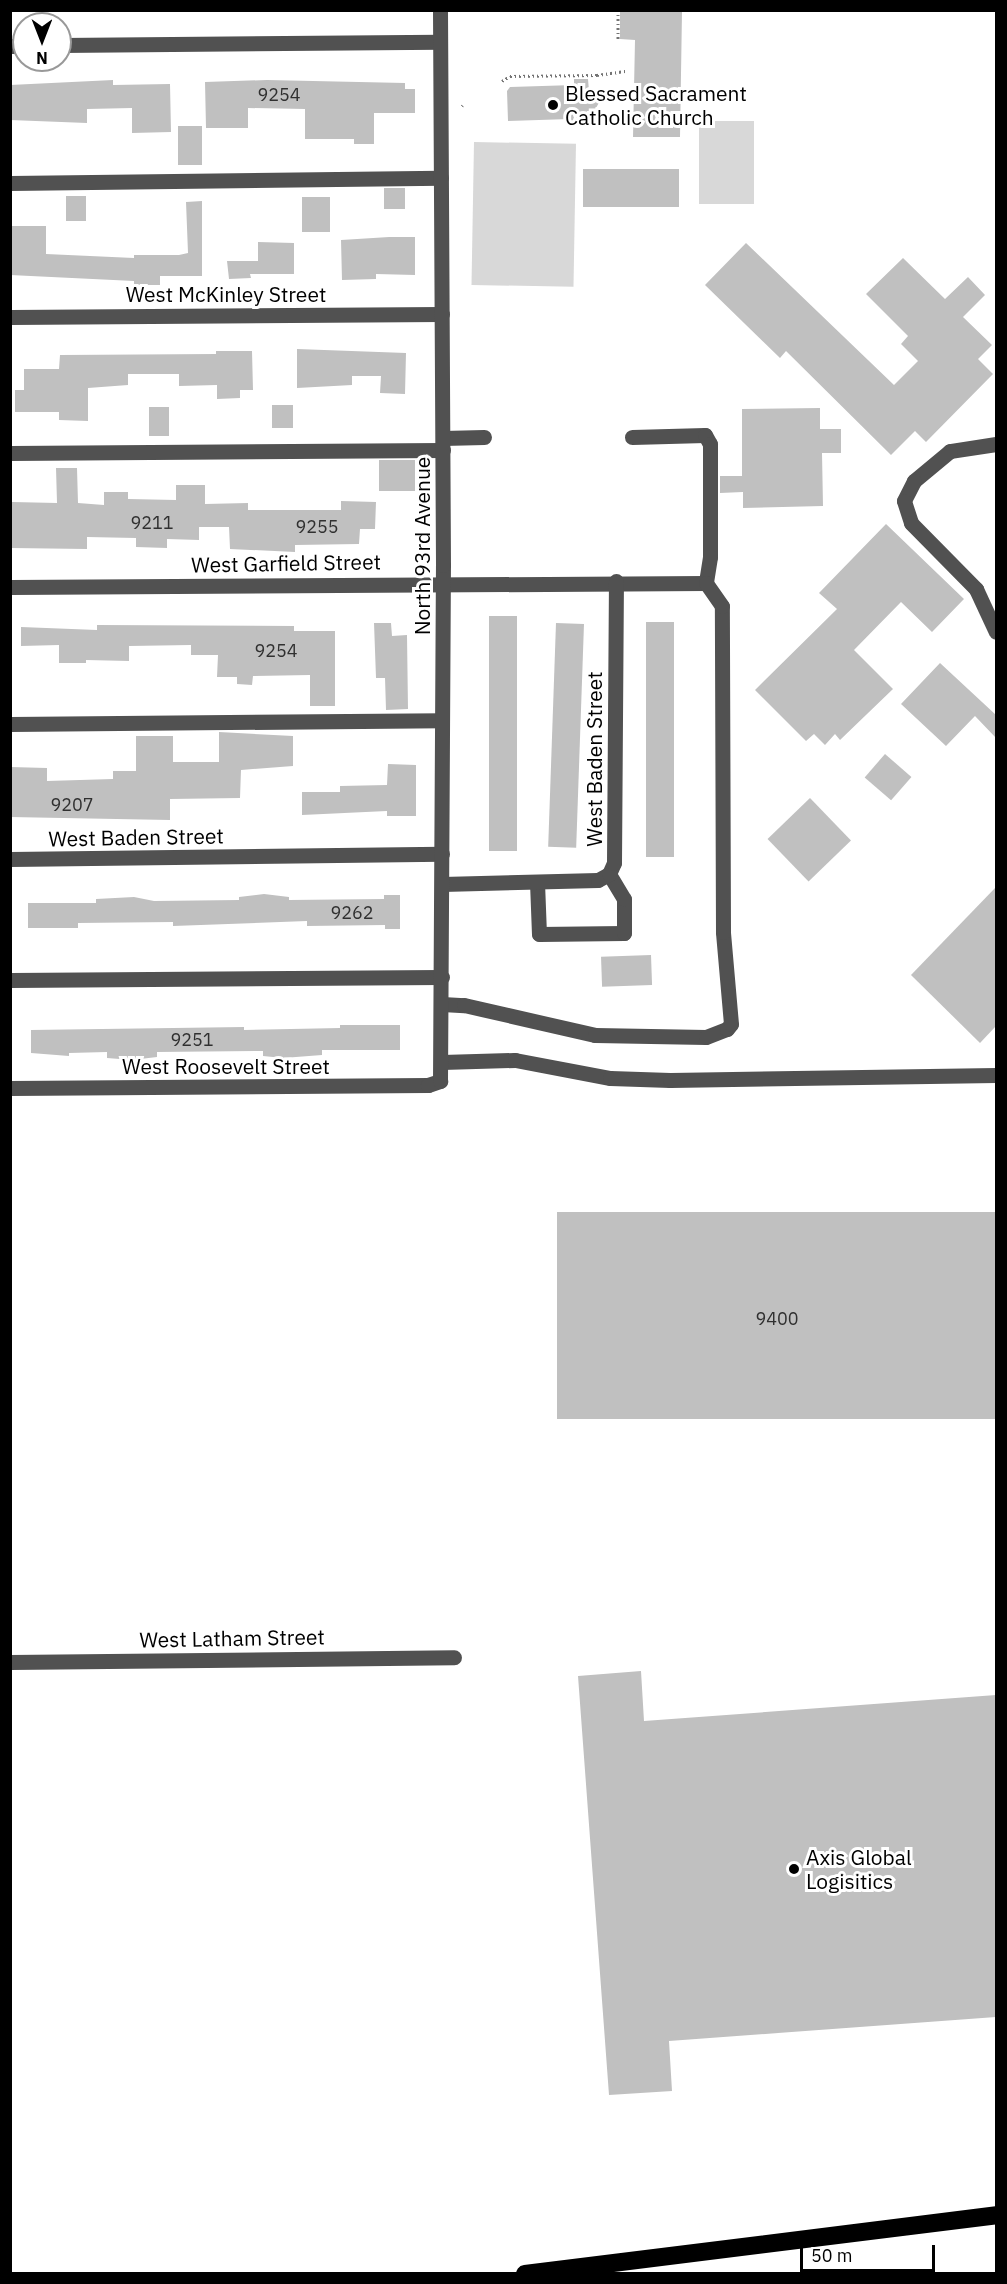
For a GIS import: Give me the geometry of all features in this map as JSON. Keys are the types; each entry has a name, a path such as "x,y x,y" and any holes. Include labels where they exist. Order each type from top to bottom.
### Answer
{"highway":[{"path":"525,2274 996,2215"}],"street":[{"name":"North 93rd Avenue","path":"440,10 443,444 442,1062 440,1081"},
{"path":"72,45 440,42"},
{"path":"10,183 441,178"},
{"name":"West McKinley Street","path":"10,317 442,314"},
{"path":"442,1004 464,1005 595,1035 706,1036 727,1029 730,1024 723,932 722,606 706,583 710,557 710,444 705,435 632,437"},
{"path":"10,453 443,444 484,437"},
{"path":"996,444 950,451 914,481 904,501 911,524 976,589 996,632"},
{"name":"West Garfield Street","path":"10,587 616,581 706,583"},
{"name":"West Baden Street","path":"442,884 598,880 609,874 614,863 616,581"},
{"path":"10,724 442,720"},
{"name":"West Baden Street","path":"10,859 442,854"},
{"path":"537,882 540,934 624,933 624,899 609,874"},
{"path":"10,980 442,977"},
{"path":"442,1062 515,1060 610,1078 670,1080 996,1075"},
{"name":"West Roosevelt Street","path":"10,1088 428,1085 440,1081"},
{"name":"West Latham Street","path":"10,1662 454,1657"}],"path":[{"path":"618,10 618,41"},
{"path":"502,81 510,76 597,75 627,70"}],"shaded area":[{"path":"699,121 754,121 754,204 699,204"},
{"path":"474,142 576,144 573,287 472,285"}],"building":[{"path":"620,11 682,12 680,137 633,137 635,40 620,39"},
{"name":"Blessed Sacrament Catholic Church","path":"574,79 588,79 589,91 600,101 586,125 571,125 570,119 508,121 507,91 510,87 574,85"},
{"path":"113,80 113,85 170,84 171,132 132,133 132,108 87,109 87,123 10,120 10,85"},
{"path":"267,80 405,83 405,89 415,89 415,113 374,113 374,144 354,144 354,139 305,139 305,109 248,108 248,128 206,128 205,82"},
{"path":"178,126 202,126 202,165 178,165"},
{"path":"583,169 679,169 679,207 583,207"},
{"path":"384,188 405,188 405,209 384,209"},
{"path":"66,196 86,196 86,221 66,221"},
{"path":"302,197 330,197 330,232 302,232"},
{"path":"202,201 202,276 160,276 160,285 134,285 134,281 10,275 10,226 46,226 46,254 134,258 134,255 179,255 188,253 186,202"},
{"path":"415,237 415,275 376,274 376,279 342,280 341,240"},
{"path":"258,242 294,243 294,274 250,274 251,278 229,279 227,261 258,261"},
{"path":"746,243 894,385 918,361 901,344 908,336 866,294 903,258 945,299 968,277 985,295 963,317 992,345 978,359 993,374 926,442 915,431 891,455 786,351 780,358 705,285"},
{"path":"297,349 406,353 405,394 380,393 381,376 352,376 352,385 297,388"},
{"path":"216,351 252,351 253,390 240,390 240,398 217,399 217,385 179,386 179,374 128,374 128,385 88,388 88,421 59,420 59,412 15,412 15,390 24,390 24,369 59,369 60,355 216,354"},
{"path":"272,405 293,405 293,428 272,428"},
{"path":"149,407 169,407 169,436 149,436"},
{"path":"820,408 820,429 841,429 841,453 822,453 823,506 743,508 743,492 720,493 720,476 742,476 742,409"},
{"path":"379,460 415,460 415,491 379,491"},
{"path":"56,468 77,468 78,503 104,505 104,492 128,492 128,499 176,500 176,485 205,485 205,504 248,503 248,510 341,510 341,501 376,502 375,529 360,529 359,544 295,545 295,552 230,549 229,527 199,527 199,540 167,539 167,548 136,547 136,538 87,537 87,549 11,548 12,502 57,503"},
{"path":"886,524 964,599 932,632 901,602 854,650 893,689 840,740 835,734 825,745 814,734 806,741 755,690 837,609 819,593"},
{"path":"489,616 517,616 517,851 489,851"},
{"path":"646,622 674,622 674,857 646,857"},
{"path":"374,623 391,623 392,636 407,635 408,709 386,710 385,678 376,678"},
{"path":"556,623 584,624 576,848 548,847"},
{"path":"97,625 294,626 294,631 335,631 335,706 310,706 310,675 253,676 252,685 237,684 237,677 217,677 218,655 191,655 191,645 129,646 129,661 86,660 86,663 59,663 59,645 21,646 21,627 97,630"},
{"path":"940,663 996,715 996,738 975,716 946,746 901,704"},
{"path":"219,732 293,736 293,766 241,770 240,798 170,799 170,820 10,817 10,767 47,768 47,781 113,779 113,771 136,771 136,736 173,736 173,762 219,762"},
{"path":"885,754 911,777 891,800 865,777"},
{"path":"388,764 416,765 416,816 387,816 387,811 302,815 302,792 340,792 340,786 387,785"},
{"path":"810,798 851,840 809,881 768,839"},
{"path":"996,887 996,1026 980,1043 911,975"},
{"path":"264,894 289,897 289,900 384,899 384,895 400,895 400,929 385,929 385,925 307,926 307,921 173,926 173,922 78,923 78,928 28,928 28,903 96,903 96,899 134,897 154,901 239,900 239,897"},
{"path":"651,955 652,985 602,987 601,957"},
{"path":"340,1025 400,1025 400,1050 322,1050 322,1055 283,1058 263,1056 263,1051 157,1052 157,1057 132,1060 107,1058 107,1052 69,1053 69,1056 31,1053 31,1030 244,1027 244,1030 340,1028"},
{"path":"557,1212 996,1212 996,1419 557,1419"},
{"name":"Axis Global Logisitics","path":"641,1671 644,1721 996,1695 996,2017 669,2041 672,2091 609,2095 578,1676"}],"place":[{"name":"Blessed Sacrament Catholic Church","path":"553,105"},
{"name":"Axis Global Logisitics","path":"794,1869"}]}
